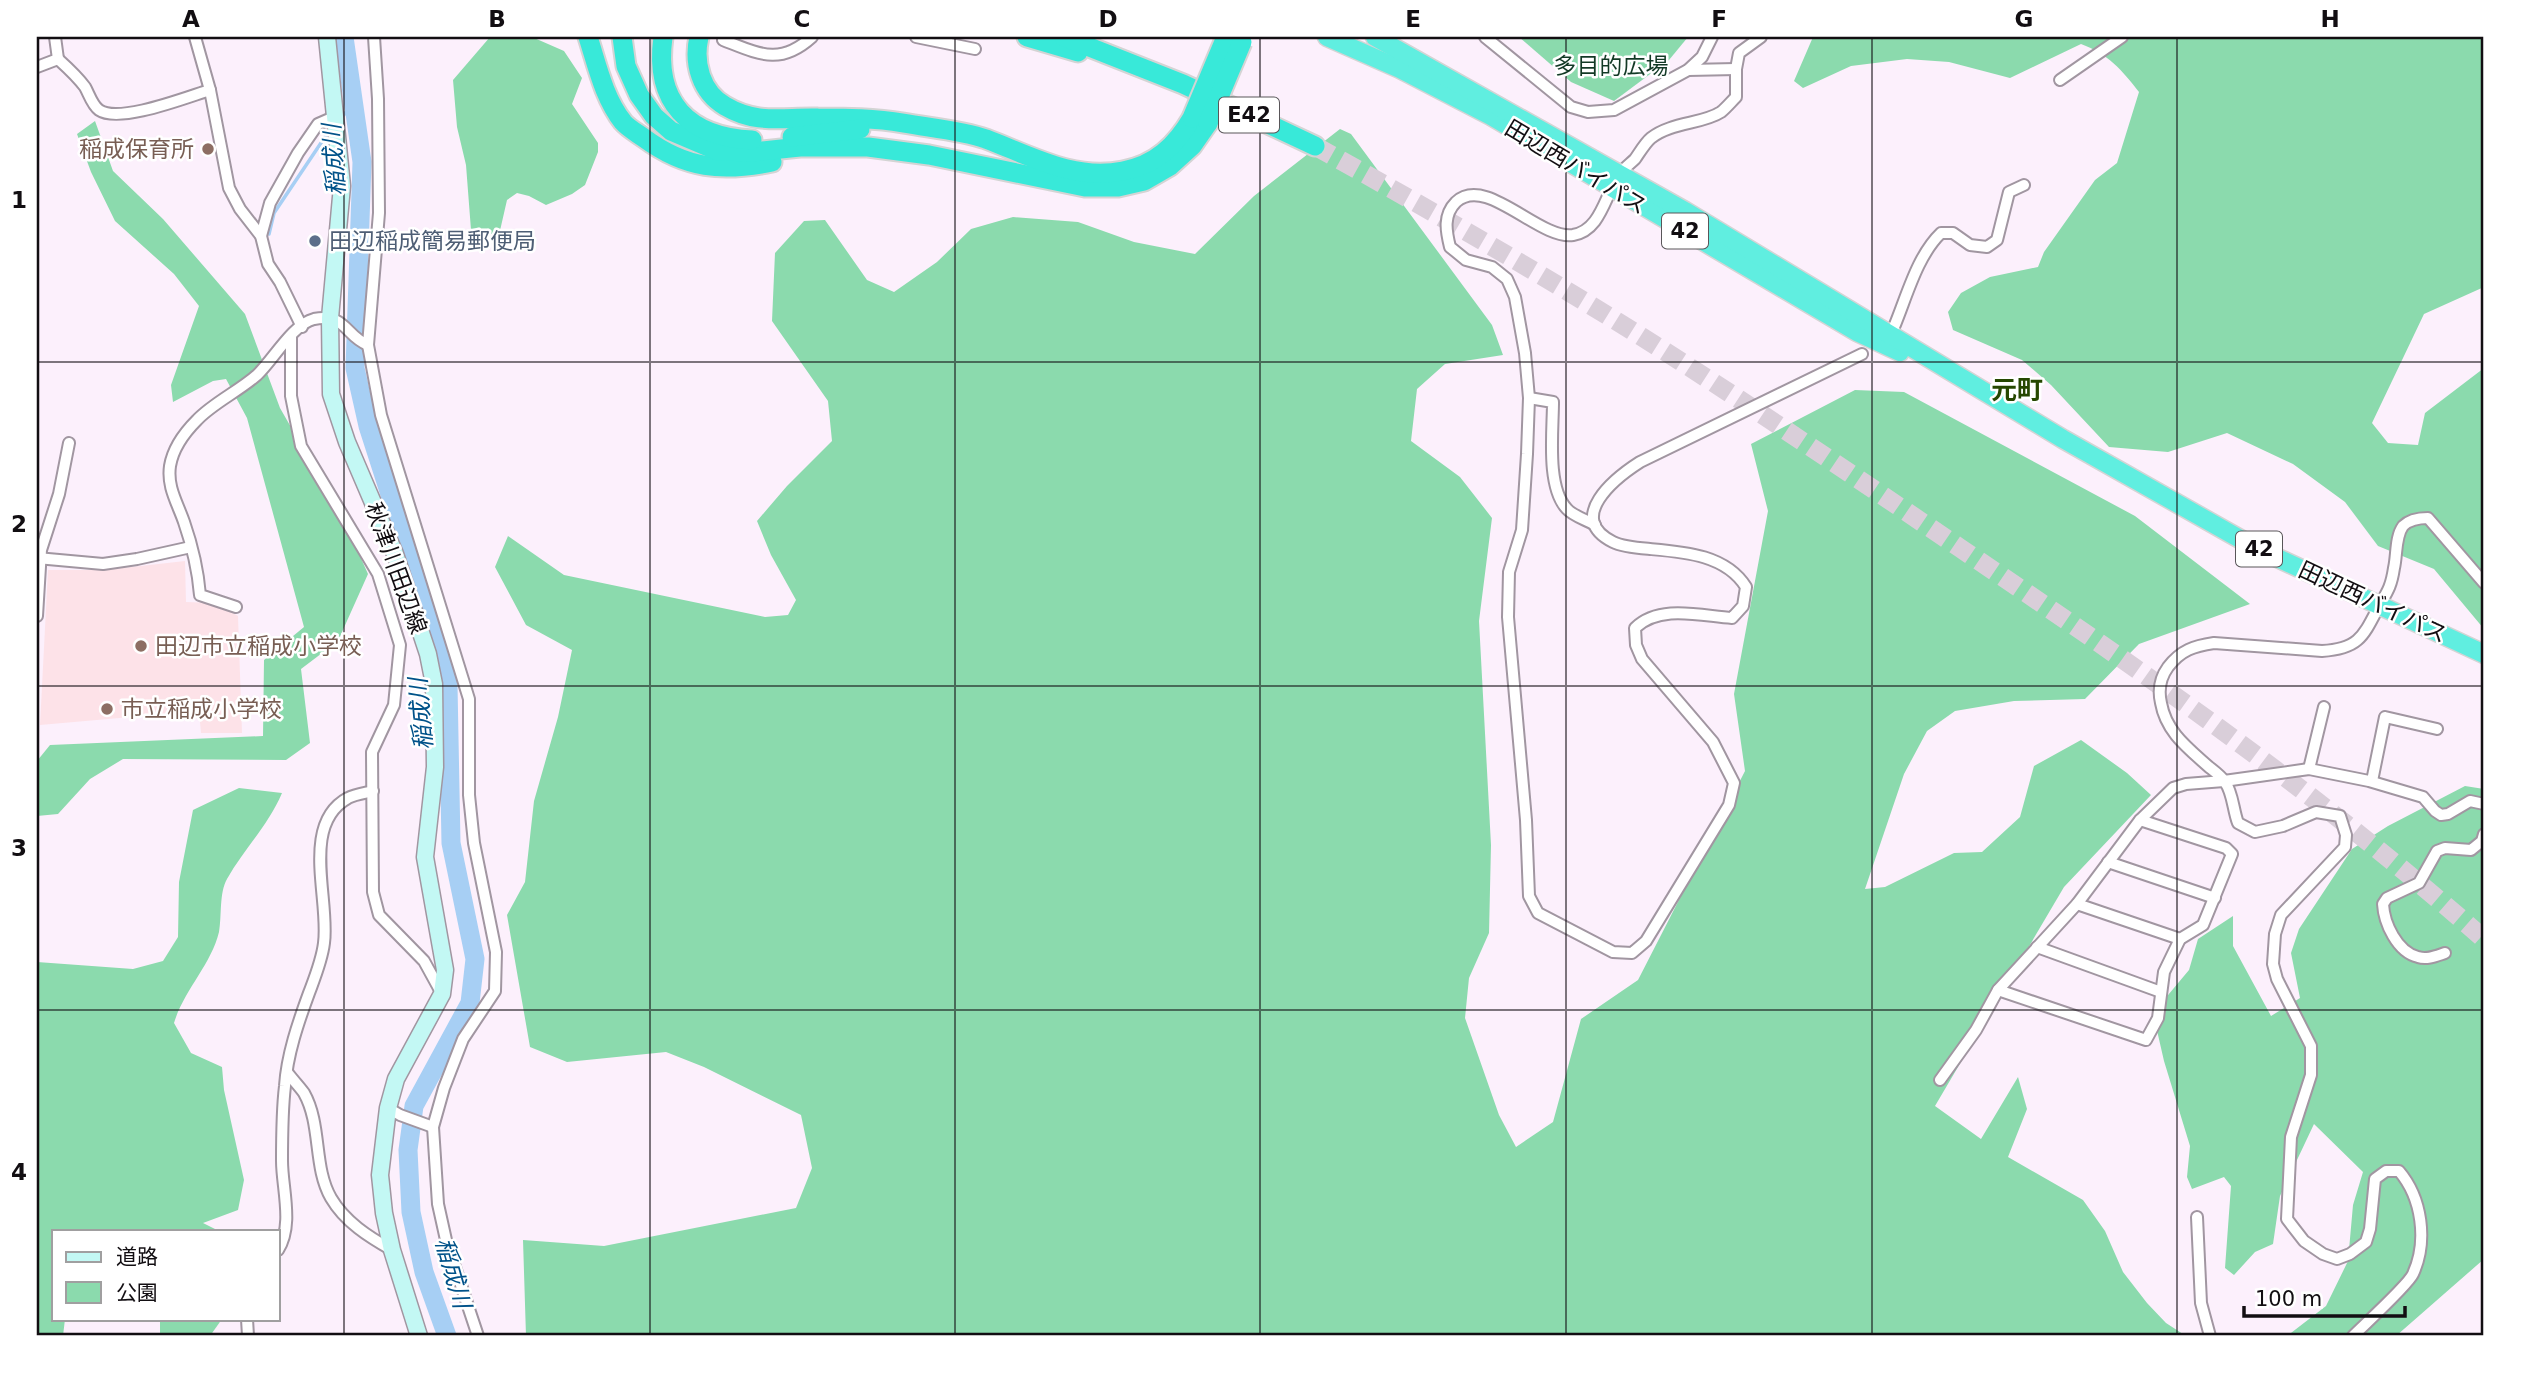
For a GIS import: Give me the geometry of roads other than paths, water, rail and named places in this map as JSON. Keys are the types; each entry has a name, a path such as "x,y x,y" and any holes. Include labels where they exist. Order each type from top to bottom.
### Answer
{"highway":[{"path":"588,37 606,92 624,123 663,152 693,164 723,169 842,148"},
{"path":"622,37 626,66 639,95 654,116 671,131 718,151 868,146 929,155 1085,187 1118,187 1144,181 1170,166 1192,146 1200,120 1237,38"},
{"path":"663,37 661,75 670,99 683,115 703,130 728,139 759,140 860,129 884,129 1015,152"},
{"path":"699,37 697,60 707,90 722,105 744,116 776,121 815,118 891,121 983,138 1051,166 1080,172 1124,171 1148,163 1168,151 1200,120"},
{"path":"1027,37 1183,84"},
{"name":"E42","path":"1064,37 1183,84 1315,146"},
{"name":"田辺西バイパス","path":"1327,37 1400,69 1616,182 1685,211 2043,426 2256,548 2484,654"},
{"name":"田辺西バイパス","path":"1375,37 1490,100 1616,182"}],"main road":[{"name":"秋津川田辺線","path":"327,37 342,186 331,394 347,442 395,554 428,654 434,684 435,767 425,857 445,970 442,994 396,1079 394,1112 380,1175 392,1250 419,1336"}],"street":[{"path":"55,37 58,59 75,74 99,110 107,113 120,114 141,110 210,90"},
{"path":"195,37 210,90 229,188 240,209 261,236 268,264 302,327"},
{"path":"374,37 379,213 365,344 382,415 470,699 468,795 474,843 496,952 495,992 463,1039 429,1125 438,1204 446,1240 478,1336"},
{"path":"723,40 762,55 779,55 797,50 812,37"},
{"path":"916,37 975,49"},
{"path":"1485,37 1571,107 1588,112 1614,110 1688,70 1702,57 1712,37"},
{"path":"1761,37 1739,52 1736,97 1720,113 1672,127 1651,138 1616,182 1599,215 1587,228 1574,235 1555,233 1493,199 1478,196 1460,198 1451,207 1446,219 1450,247 1466,260 1492,267 1507,279 1515,297 1525,353 1529,398 1522,530 1509,572 1508,617 1530,896 1538,913 1613,952 1632,953 1646,942 1729,805 1734,783 1713,742 1642,659 1636,645 1635,628 1657,615 1692,613 1732,618 1743,606 1746,587 1734,571 1717,561 1682,552 1639,548 1614,542 1600,533 1595,525 1594,509 1604,490 1640,462 1862,354"},
{"path":"2060,80 2122,37"},
{"path":"37,67 58,59"},
{"path":"1688,70 1736,69"},
{"path":"261,236 270,203 298,153 318,124 334,117"},
{"path":"1894,327 1934,239 1941,233 1953,233 1970,245 1987,247 1997,240 2009,192 2024,185"},
{"path":"236,607 200,595 191,547 169,483 170,463 181,439 199,418 258,374 291,336 311,320 334,319 365,344"},
{"path":"291,336 291,396 301,446 378,574 400,645 394,705 372,752 373,892 379,915 424,961 442,994"},
{"path":"1529,398 1553,402 1553,465 1557,493 1567,510 1595,525"},
{"path":"37,616 39,558 59,494 69,443"},
{"path":"2353,1336 2413,1275 2420,1243 2421,1219 2405,1179 2399,1171 2386,1171 2375,1178 2370,1229 2366,1242 2350,1254 2337,1259 2323,1254 2304,1241 2287,1219 2291,1137 2311,1075 2311,1046 2283,992 2273,964 2275,934 2281,915 2345,847 2346,835 2340,816 2316,812 2283,826 2255,832 2238,823 2224,781 2177,738 2165,718 2159,695 2161,681 2170,664 2189,647 2214,643 2337,650 2360,639 2379,605 2388,595 2399,534 2402,527 2413,519 2428,518 2484,583"},
{"path":"39,558 103,564 191,547"},
{"path":"2309,769 2324,707"},
{"path":"2372,781 2385,717 2437,729"},
{"path":"1940,1080 1976,1030 1998,990 2077,904 2140,820 2173,788 2309,769 2369,781 2423,797 2441,814 2448,814 2470,801 2484,804"},
{"path":"280,1245 285,1231 282,1164 287,1072 324,944 326,915 320,863 321,837 329,814 348,798 373,791"},
{"path":"1998,990 2146,1040 2158,1018 2164,972 2180,939 2203,925 2232,854 2226,848 2140,820"},
{"path":"2445,953 2422,958 2406,951 2388,925 2384,904 2395,894 2419,883 2437,851 2445,848 2471,850 2482,841 2484,834"},
{"path":"2108,862 2215,898"},
{"path":"2077,904 2180,939"},
{"path":"2037,947 2161,992"},
{"path":"287,1072 304,1094 314,1122 321,1167 330,1196 352,1223 367,1236 392,1250"},
{"path":"394,1112 429,1125"},
{"path":"2197,1217 2201,1303 2210,1336"}],"waterway":[{"name":"稲成川","path":"344,37 362,162 355,368 368,426 431,622 448,685 451,843 475,959 470,1003 414,1106 408,1150 411,1212 424,1272 447,1336"},
{"path":"341,118 354,103"},
{"path":"269,234 274,213 331,128"}],"tunnel":[{"path":"1315,146 1476,237 1634,332 1757,411 2028,594 2162,687 2294,784 2359,834 2484,939"}],"place":[{"name":"稲成保育所","path":"208,149"},
{"name":"田辺稲成簡易郵便局","path":"315,241"},
{"name":"田辺市立稲成小学校","path":"141,646"},
{"name":"市立稲成小学校","path":"107,709"}],"district":[{"name":"元町","path":"2017,390"}],"park label":[{"name":"多目的広場","path":"1611,66"}]}
